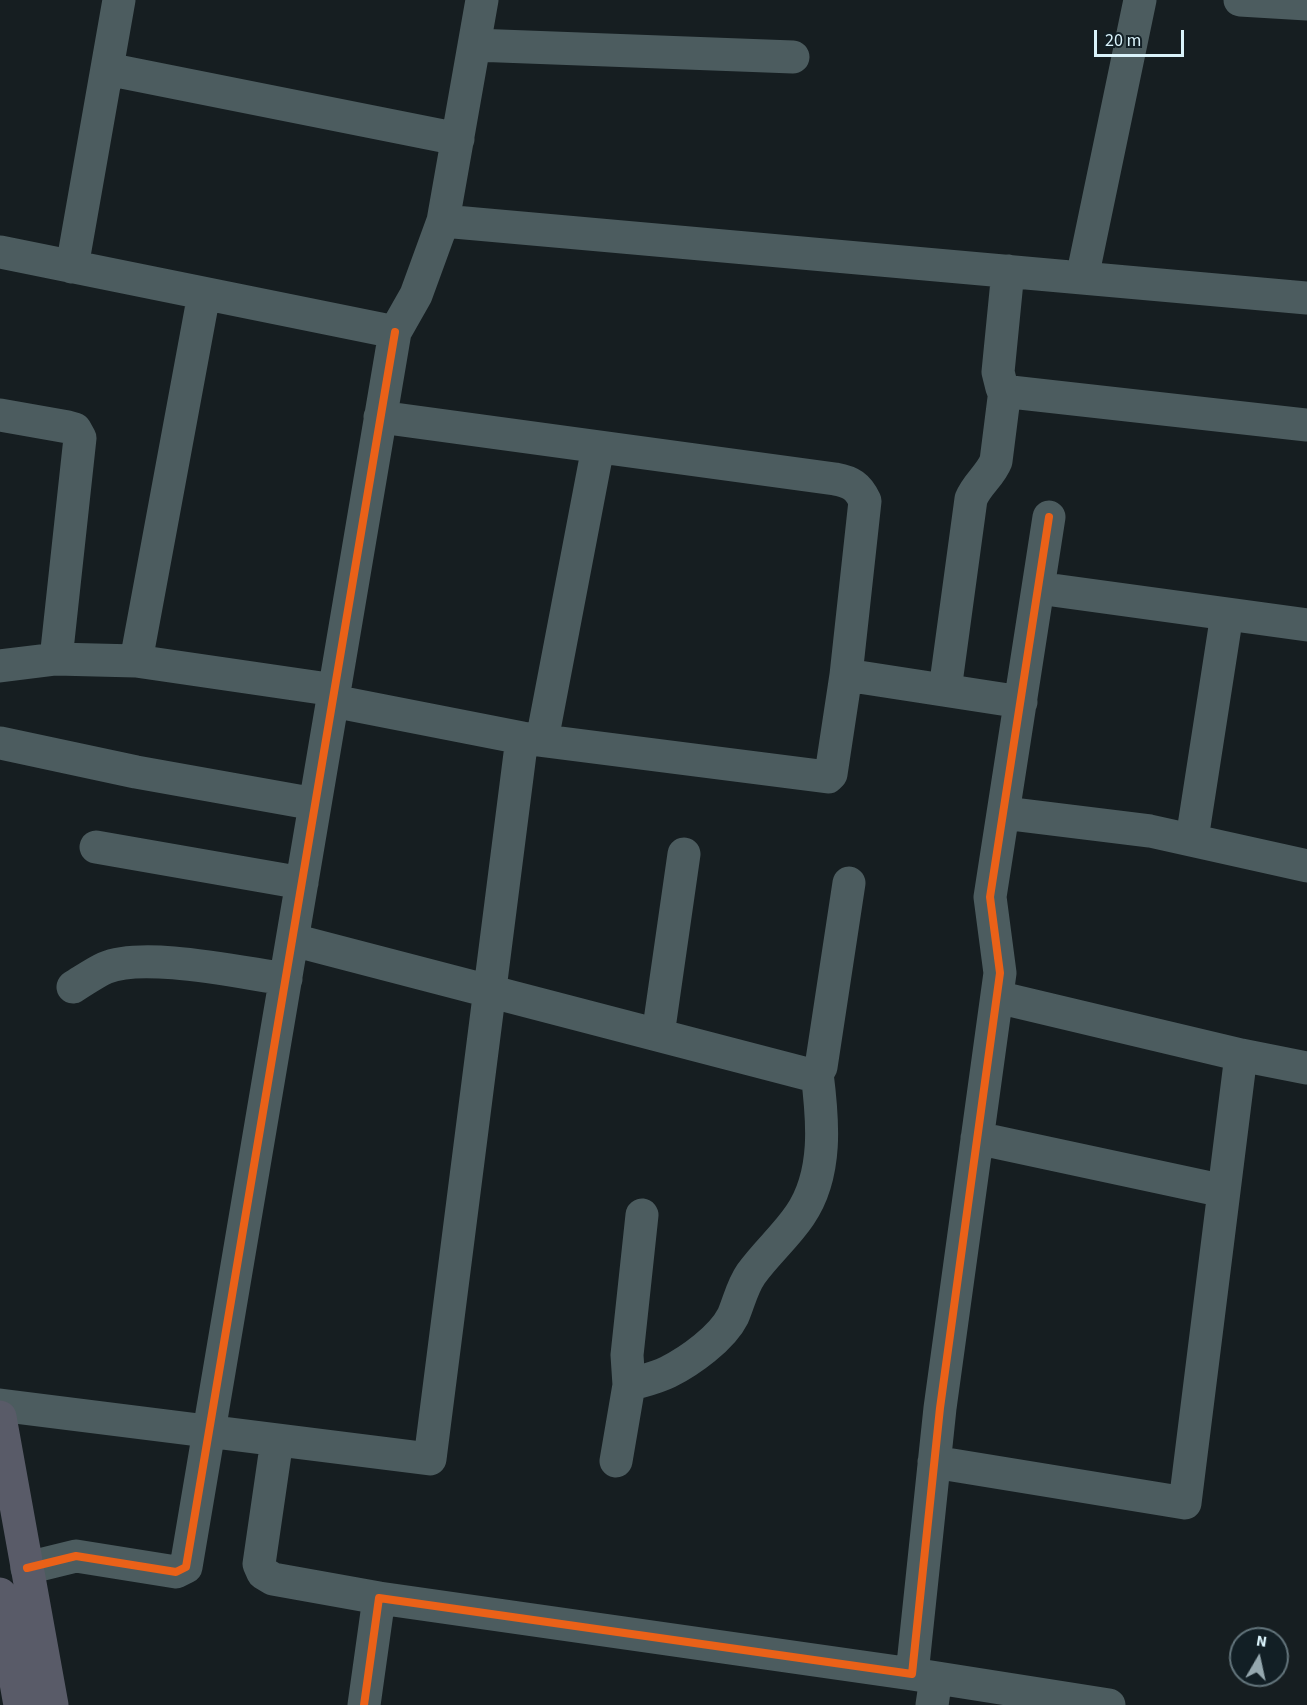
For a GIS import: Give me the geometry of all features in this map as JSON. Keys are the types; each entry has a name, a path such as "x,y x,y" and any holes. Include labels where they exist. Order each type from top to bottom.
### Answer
{"highway":[{"path":"0,1416 52,1705"},
{"path":"0,1594 7,1671 20,1705"}],"street":[{"path":"72,267 119,0"},
{"path":"27,1568 76,1556 182,1571 186,1567 211,1432 395,332 416,295 443,221 482,0"},
{"path":"1082,278 1140,0"},
{"path":"1240,0 1307,4"},
{"path":"474,45 793,57"},
{"path":"107,69 458,139"},
{"path":"443,221 1307,298"},
{"path":"0,252 395,332"},
{"path":"945,690 971,499 974,490 993,469 996,461 1005,390 999,380 998,372 1008,271"},
{"path":"136,661 204,294"},
{"path":"1005,390 1307,425"},
{"path":"0,415 75,429 80,438 56,659"},
{"path":"0,666 56,659 136,661 334,695 532,739 825,778 831,774 846,675 865,501 859,489 849,482 836,479 380,417"},
{"path":"0,1405 430,1459 490,992 532,739 598,447"},
{"path":"927,1686 934,1462 1000,973 990,897 1049,517"},
{"path":"1038,588 1307,625"},
{"path":"1192,839 1227,614"},
{"path":"846,675 1021,702"},
{"path":"0,743 136,772 315,804"},
{"path":"1004,813 1101,823 1192,839 1307,866"},
{"path":"96,847 302,883"},
{"path":"658,1035 684,854"},
{"path":"629,1385 675,1368 721,1332 732,1317 751,1274 800,1216 813,1193 818,1173 822,1113 817,1073 826,1034 849,884"},
{"path":"293,940 811,1075 817,1073"},
{"path":"73,987 106,968 127,962 165,963 286,980"},
{"path":"997,997 1241,1055 1307,1068"},
{"path":"934,1462 1185,1503 1241,1055"},
{"path":"977,1138 1224,1191"},
{"path":"616,1461 629,1385 627,1355 642,1215"},
{"path":"277,1440 259,1564 263,1573 273,1579 927,1686 1109,1705"},
{"path":"364,1705 379,1598"}],"cycle path":[{"path":"27,1568 76,1556 176,1572 186,1567 395,332"},
{"path":"364,1705 379,1598 912,1674 940,1408 1000,973 990,897 1049,517"}]}
